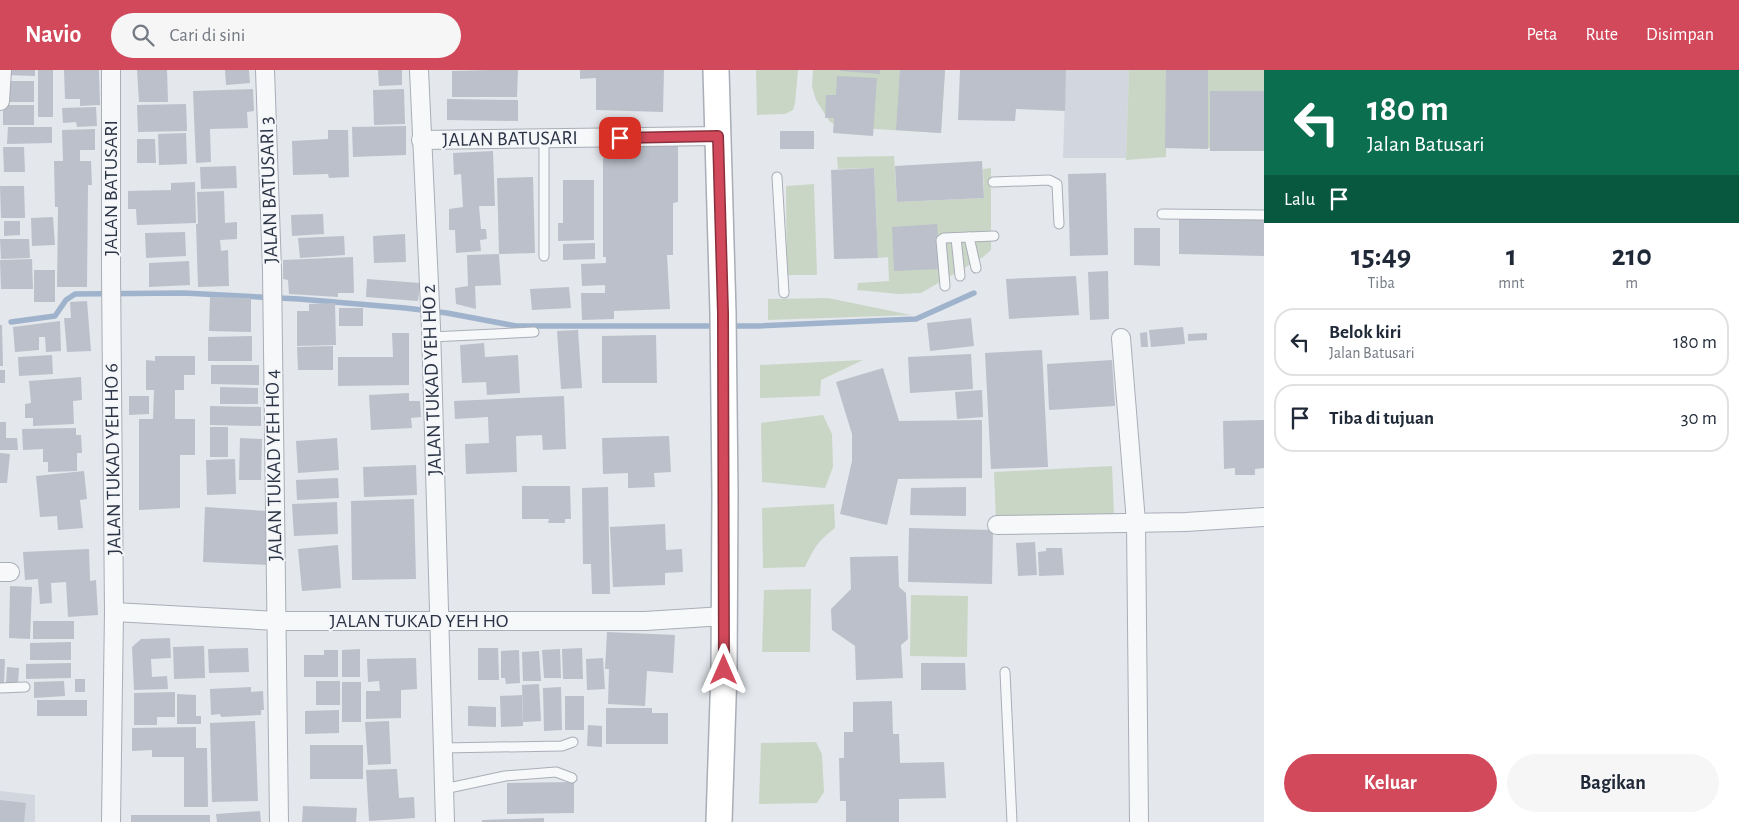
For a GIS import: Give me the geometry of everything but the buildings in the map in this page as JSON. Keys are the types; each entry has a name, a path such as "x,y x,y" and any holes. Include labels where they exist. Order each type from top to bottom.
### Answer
{"main road":[{"path":"716,70 723,313 724,670 719,822"}],"street":[{"path":"0,101 2,70"},
{"name":"JALAN BATUSARI","path":"111,70 111,305"},
{"name":"JALAN BATUSARI 3","path":"265,70 272,309"},
{"name":"JALAN TUKAD YEH HO 2","path":"419,70 431,332 445,822"},
{"name":"JALAN BATUSARI","path":"421,140 718,136"},
{"name":"JALAN TUKAD YEH HO 6","path":"111,305 114,612 111,822"},
{"name":"JALAN TUKAD YEH HO 4","path":"272,309 279,822"},
{"path":"1121,338 1136,522 1139,822"},
{"path":"998,525 1264,517"},
{"name":"JALAN TUKAD YEH HO","path":"114,612 277,621 645,621 724,616"}],"lane":[{"path":"544,139 544,256"},
{"path":"777,177 784,293"},
{"path":"993,182 1049,180 1056,184 1059,224"},
{"path":"1162,214 1264,215"},
{"path":"945,286 941,240 944,238 994,236"},
{"path":"969,237 976,268"},
{"path":"956,238 960,276"},
{"path":"431,332 534,332"},
{"path":"1005,672 1012,822"},
{"path":"0,688 25,687"},
{"path":"443,748 562,746 573,742"},
{"path":"444,789 505,776 556,772 572,778"}],"shaded area":[{"path":"1066,70 1129,70 1126,158 1063,158"},
{"path":"0,791 35,795 35,822 0,822"}],"green space":[{"path":"756,70 798,70 793,110 785,114 757,115"},
{"path":"813,70 945,70 941,133 842,127 830,122 816,100 812,87"},
{"path":"1129,70 1264,70 1264,151 1166,148 1166,157 1126,160"},
{"path":"894,156 897,202 984,198 983,169 991,168 991,250 983,257 921,293 899,294 857,290 858,283 889,281 888,257 878,258 874,168 838,169 837,157"},
{"path":"814,184 817,275 787,275 786,186"},
{"path":"828,298 911,315 768,320 768,299"},
{"path":"863,360 821,380 820,396 760,398 760,365"},
{"path":"823,415 832,434 833,467 825,488 762,482 761,423"},
{"path":"1112,466 1114,515 996,522 994,472"},
{"path":"834,504 835,528 817,545 805,567 763,568 762,508"},
{"path":"811,589 810,652 762,652 764,590"},
{"path":"911,595 968,596 967,657 910,656"},
{"path":"816,742 822,754 824,792 817,803 759,804 761,743"}],"waterway":[{"path":"11,322 55,316 66,300 75,294 184,293 299,299 405,308 447,313 516,326 717,326"},
{"path":"729,326 916,319 974,293"}],"route":[{"path":"620,138 718,136 723,313 724,670"}]}
